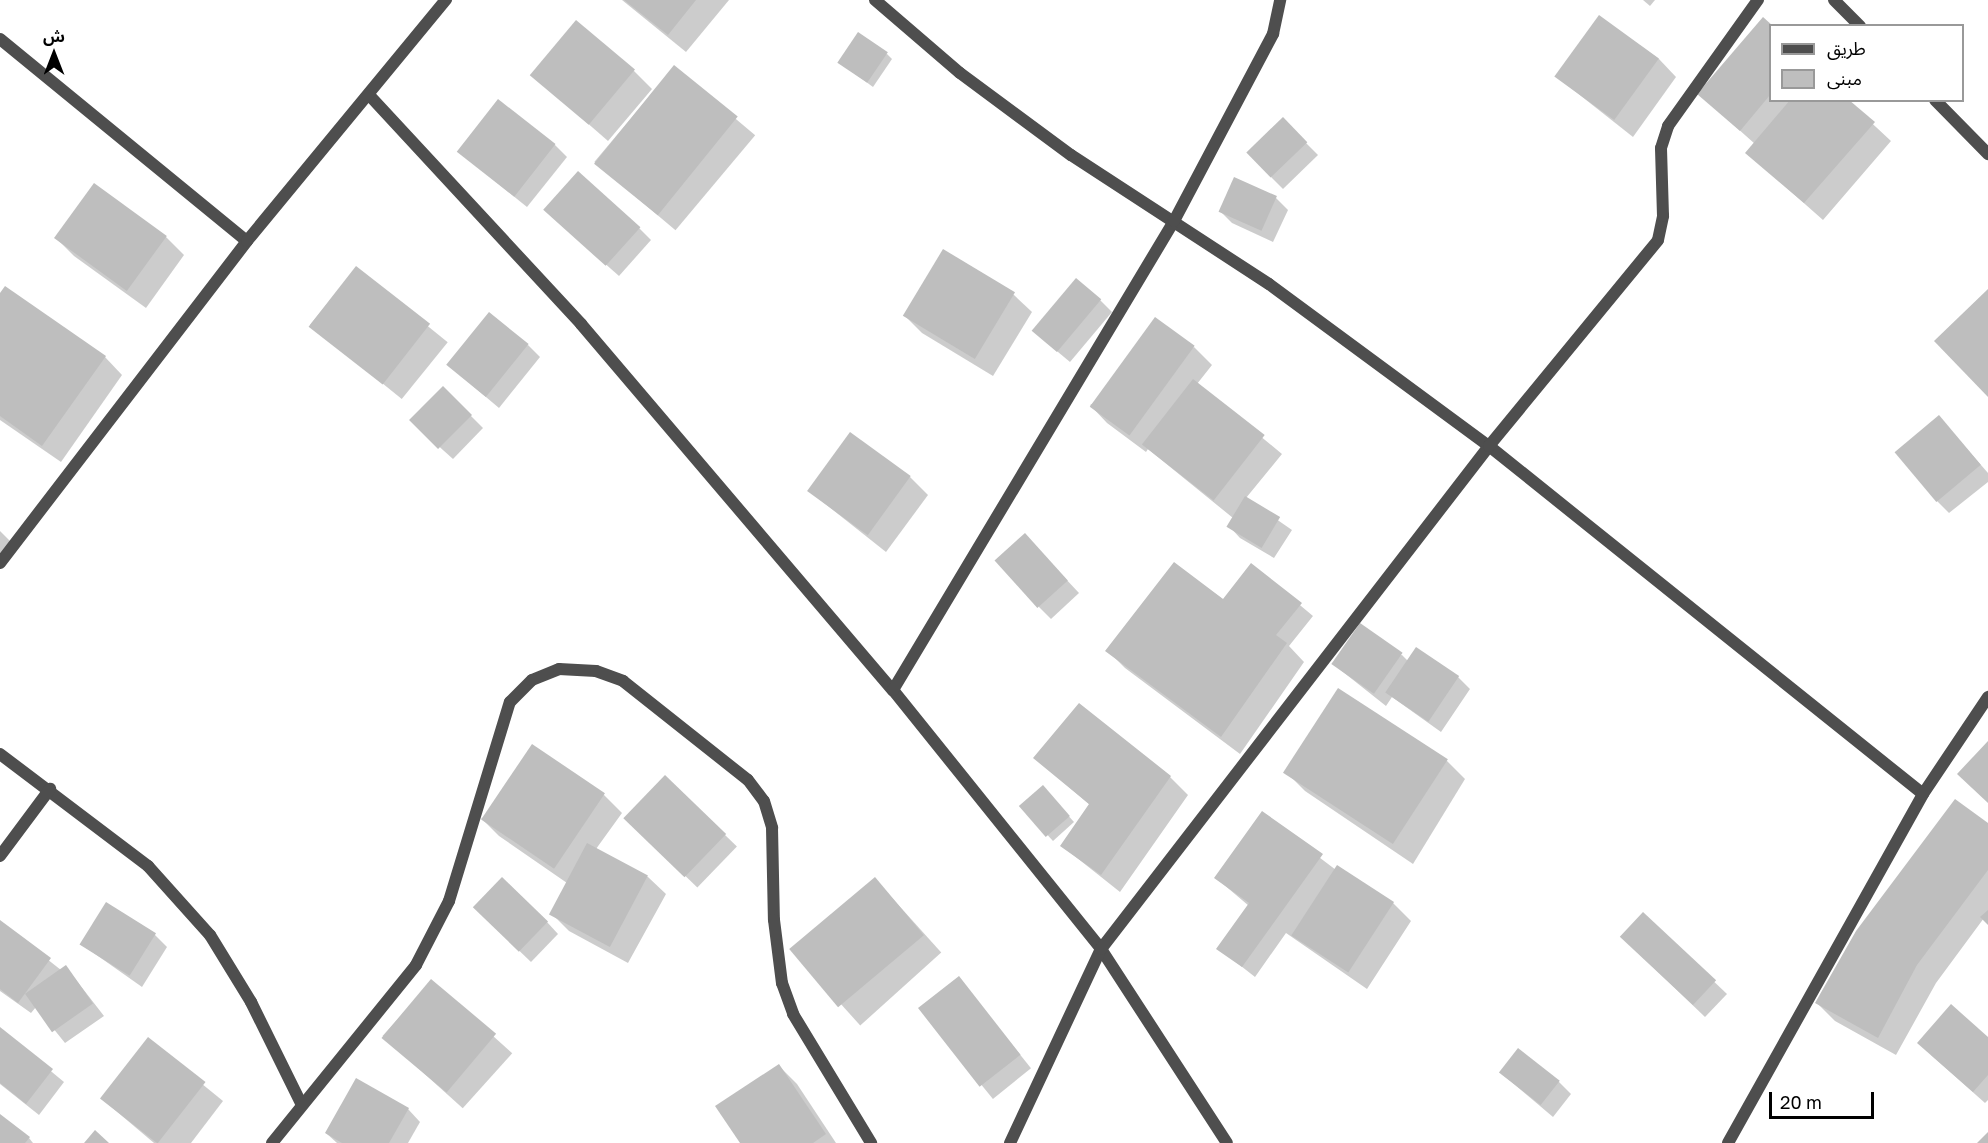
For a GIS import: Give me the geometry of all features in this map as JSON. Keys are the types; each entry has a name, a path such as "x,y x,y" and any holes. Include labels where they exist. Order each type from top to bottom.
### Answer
{"street":[{"path":"0,563 247,241 370,96 446,0"},
{"path":"875,0 960,73 1071,155 1269,284 1489,446 1923,794"},
{"path":"893,690 1174,221 1268,45 1280,0"},
{"path":"1010,1143 1101,949 1489,446 1658,240 1663,216 1661,148 1668,126 1758,0"},
{"path":"1834,0 1858,24"},
{"path":"0,39 247,241"},
{"path":"370,96 580,324 893,690 1101,949 1227,1143"},
{"path":"1937,102 1988,154"},
{"path":"272,1143 301,1103 361,1037 416,965 449,901 510,702 532,680 559,669 596,671 623,681 748,780 764,801 772,828 774,920 782,983 793,1014 871,1143"},
{"path":"1728,1143 1923,794 1988,697"},
{"path":"0,754 50,789 148,866 210,935 251,1002 301,1103"},
{"path":"0,856 50,789"}],"building":[{"path":"624,0 696,0 668,35"},
{"path":"1599,15 1659,58 1614,120 1554,76"},
{"path":"1763,17 1771,24 1769,96 1740,131 1697,94"},
{"path":"576,20 635,69 589,125 530,75"},
{"path":"858,32 888,52 867,83 837,63"},
{"path":"674,65 738,117 658,215 594,164"},
{"path":"498,99 556,144 514,197 457,152"},
{"path":"1788,102 1851,102 1875,122 1804,203 1745,153"},
{"path":"1283,117 1307,142 1271,178 1246,152"},
{"path":"578,171 640,227 606,266 543,210"},
{"path":"1234,177 1277,196 1261,231 1219,212"},
{"path":"94,183 167,236 127,291 54,238"},
{"path":"943,249 1015,292 975,359 903,316"},
{"path":"356,266 430,324 383,385 309,327"},
{"path":"1076,278 1101,299 1057,352 1032,331"},
{"path":"5,286 106,356 42,446 0,416 0,293"},
{"path":"1988,289 1988,397 1934,341"},
{"path":"489,312 529,344 486,397 446,365"},
{"path":"1155,317 1195,346 1129,436 1090,407"},
{"path":"1193,379 1265,435 1214,500 1142,444"},
{"path":"443,386 472,415 438,449 409,420"},
{"path":"1939,415 1981,465 1936,502 1895,452"},
{"path":"850,432 911,476 868,535 807,491"},
{"path":"1245,496 1280,517 1262,548 1226,527"},
{"path":"1025,533 1068,581 1037,608 995,560"},
{"path":"1174,562 1223,599 1251,563 1302,603 1276,635 1287,643 1221,737 1105,651"},
{"path":"1360,623 1403,653 1374,694 1331,664"},
{"path":"1416,647 1459,676 1428,722 1385,693"},
{"path":"1338,688 1448,759 1393,844 1283,773"},
{"path":"1079,703 1171,776 1101,875 1060,846 1089,804 1033,758"},
{"path":"1988,741 1988,803 1957,774"},
{"path":"532,744 605,793 554,869 481,819"},
{"path":"665,775 726,834 684,877 623,818"},
{"path":"1043,785 1070,816 1046,837 1019,806"},
{"path":"1955,799 1988,823 1988,870 1917,965 1878,1038 1815,1003 1856,931"},
{"path":"1262,811 1323,854 1242,967 1216,949 1249,903 1214,878"},
{"path":"587,843 648,875 610,947 549,915"},
{"path":"1337,865 1394,902 1348,972 1291,935"},
{"path":"502,877 548,921 519,952 473,907"},
{"path":"875,877 924,935 838,1007 789,949"},
{"path":"106,902 156,933 130,976 80,944"},
{"path":"1988,910 1988,925 1980,917"},
{"path":"1643,912 1716,980 1693,1005 1620,937"},
{"path":"0,920 51,958 18,1003 0,989"},
{"path":"66,965 93,1004 52,1032 25,994"},
{"path":"959,976 1021,1055 980,1087 918,1008"},
{"path":"431,979 496,1034 447,1093 382,1038"},
{"path":"1951,1004 1988,1037 1988,1075 1973,1092 1917,1043"},
{"path":"0,1027 53,1069 26,1104 0,1083"},
{"path":"148,1037 206,1082 158,1143 100,1098"},
{"path":"1518,1048 1560,1081 1541,1105 1499,1072"},
{"path":"779,1064 826,1134 813,1143 740,1143 715,1106"},
{"path":"356,1078 409,1108 389,1143 342,1143 325,1133"},
{"path":"0,1114 30,1137 25,1143 0,1143"},
{"path":"95,1130 109,1143 84,1143"},
{"path":"1988,1132 1988,1143 1977,1143"}]}
